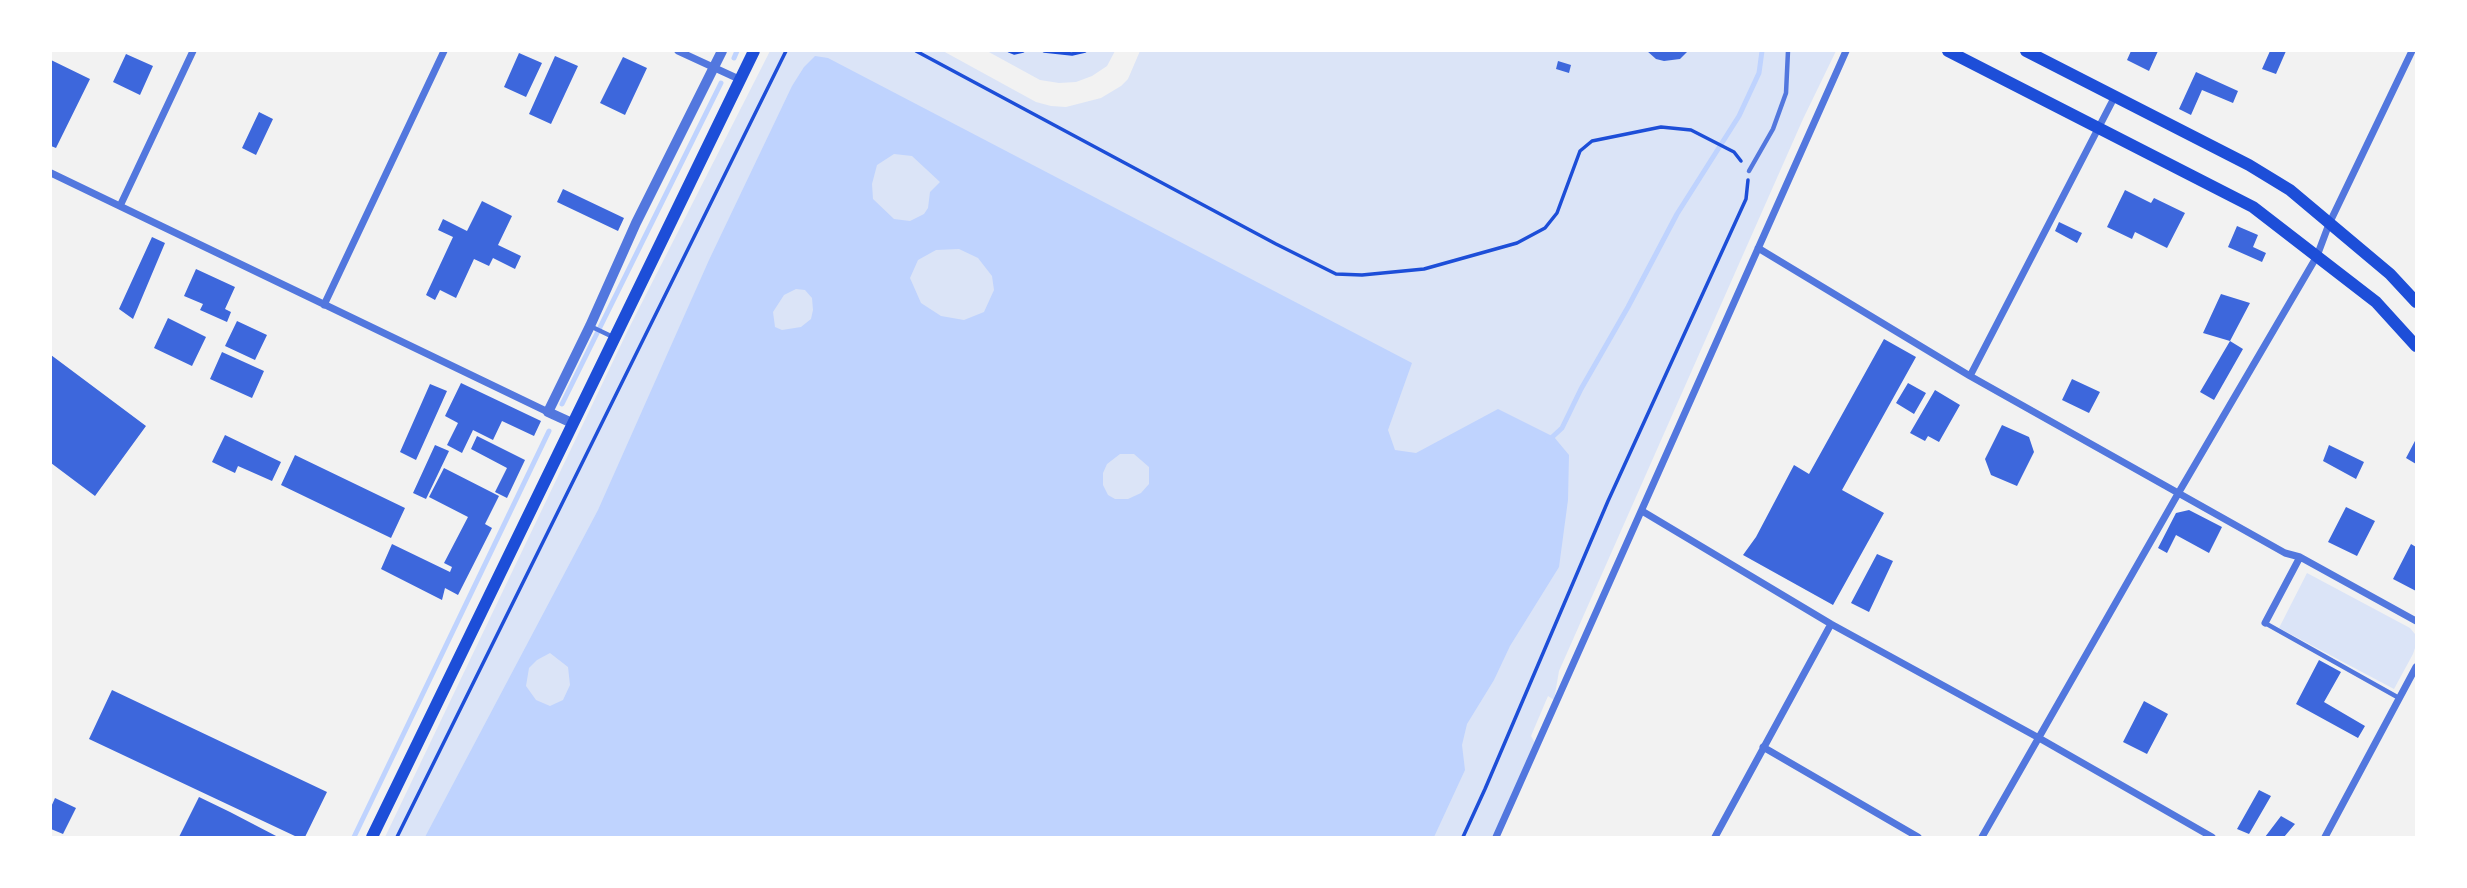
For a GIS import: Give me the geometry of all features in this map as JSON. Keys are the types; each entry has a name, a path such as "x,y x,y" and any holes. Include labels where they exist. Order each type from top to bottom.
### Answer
{"main road":[{"path":"372,837 572,424 608,335 735,77 754,51"},
{"path":"1948,51 2253,207 2376,302 2416,346"},
{"path":"2026,51 2249,165 2290,190 2390,274 2416,302"}],"street":[{"path":"120,206 193,51"},
{"path":"324,305 444,51"},
{"path":"678,51 735,77"},
{"path":"548,412 591,327 636,223 718,69 722,51"},
{"path":"1496,837 1846,51"},
{"path":"1983,837 2317,256 2329,224 2412,51"},
{"path":"1970,376 2115,96"},
{"path":"51,173 572,424"},
{"path":"1758,248 1970,376 2286,553 2300,557 2416,621"},
{"path":"1642,511 1831,624 2039,738 2202,835 2211,837"},
{"path":"2266,623 2300,557"},
{"path":"1715,837 1831,624"},
{"path":"2325,837 2416,667"},
{"path":"1763,747 1918,837"}],"lane":[{"path":"1749,172 1773,129 1786,93 1788,51"},
{"path":"591,327 608,335"},
{"path":"2266,623 2399,698"}],"path":[{"path":"397,837 786,51"},
{"path":"916,51 1336,274 1362,275 1423,269 1517,243 1545,228 1557,213 1580,151 1592,141 1661,127 1691,130 1734,152 1749,172 1746,198 1608,501 1462,837"},
{"path":"1009,51 1023,51"},
{"path":"1044,51 1072,54 1085,51"}],"shaded area":[{"path":"770,51 943,51 1036,102 1066,107 1101,98 1121,86 1128,79 1140,51 1836,51 1803,119 1559,671 1554,700 1548,696 1531,736 1535,743 1493,837 385,837 629,328"},
{"path":"987,51 1115,51 1107,66 1092,76 1076,82 1059,83 1040,80"},
{"path":"2307,573 2410,628 2415,634 2413,654 2394,689 2279,628"}],"water":[{"path":"815,56 828,58 1412,363 1388,430 1395,450 1416,453 1498,409 1554,437 1569,455 1568,500 1559,567 1510,646 1494,680 1467,724 1462,745 1465,770 1434,837 425,837 598,510 709,260 792,86","holes":["894,154 912,156 940,182 930,192 928,208 924,214 910,221 894,219 873,199 872,184 877,165","959,249 978,258 992,276 994,290 984,312 964,320 941,316 921,303 910,278 918,260 936,250","796,289 805,290 812,298 811,319 801,327 782,330 775,327 773,312 784,295","1120,454 1134,454 1149,467 1149,484 1141,493 1128,499 1115,499 1108,495 1103,485 1103,473 1107,464","550,653 568,667 570,685 563,700 550,706 536,700 526,686 529,668"]}],"building":[{"path":"1647,51 1688,51 1680,59 1664,61 1656,59"},
{"path":"2131,51 2158,51 2149,71 2127,60"},
{"path":"2270,51 2286,51 2276,74 2262,69"},
{"path":"519,53 542,63 526,97 504,87"},
{"path":"126,54 153,66 140,95 113,82"},
{"path":"555,56 578,66 551,124 529,114"},
{"path":"623,57 647,68 625,115 600,103"},
{"path":"51,60 90,79 56,148 51,146"},
{"path":"1558,61 1571,65 1569,73 1556,69"},
{"path":"2196,72 2238,91 2233,103 2202,90 2191,115 2179,109"},
{"path":"259,112 273,119 256,155 242,148"},
{"path":"563,189 624,218 618,231 557,202"},
{"path":"2125,190 2151,203 2154,198 2185,213 2167,248 2135,232 2132,239 2107,227"},
{"path":"482,201 512,216 498,245 521,256 515,269 493,258 489,266 474,259 456,298 440,290 435,300 426,295 453,237 438,230 443,219 467,231"},
{"path":"2059,222 2082,233 2077,243 2055,231"},
{"path":"2237,226 2258,235 2253,247 2266,253 2262,262 2228,247"},
{"path":"152,237 165,243 133,319 119,309"},
{"path":"196,269 235,287 225,309 231,312 227,322 200,310 203,304 184,296"},
{"path":"2221,294 2250,303 2230,341 2203,333"},
{"path":"168,318 206,337 192,366 154,348"},
{"path":"237,321 267,335 255,360 225,346"},
{"path":"1884,339 1916,357 1842,490 1884,513 1833,605 1743,555 1756,537 1794,465 1809,474"},
{"path":"2230,341 2243,349 2214,400 2200,392"},
{"path":"222,352 264,371 252,398 210,379"},
{"path":"51,355 146,426 95,496 51,463"},
{"path":"2072,379 2100,392 2089,413 2062,400"},
{"path":"461,383 541,421 534,436 502,421 493,440 473,430 462,453 447,445 458,423 445,416"},
{"path":"1908,383 1926,393 1914,414 1896,403"},
{"path":"430,384 447,391 416,460 400,452"},
{"path":"1935,390 1960,405 1939,442 1928,436 1925,441 1910,433"},
{"path":"2002,425 2029,437 2034,452 2017,486 1991,475 1985,459"},
{"path":"225,435 281,462 272,481 238,466 235,473 212,462"},
{"path":"477,436 525,460 507,498 495,492 507,468 471,449"},
{"path":"2416,439 2416,464 2406,458"},
{"path":"435,445 449,451 426,499 413,493"},
{"path":"2329,445 2364,462 2356,479 2323,461"},
{"path":"295,455 405,508 391,538 281,485"},
{"path":"444,468 499,496 485,524 492,528 458,595 445,588 442,600 381,569 392,544 450,572 452,567 444,563 468,517 429,497"},
{"path":"2346,507 2375,521 2357,556 2328,542"},
{"path":"2189,510 2222,527 2209,553 2176,535 2167,553 2158,548 2176,513"},
{"path":"2411,544 2416,547 2416,591 2393,579"},
{"path":"1877,554 1893,561 1869,612 1851,603"},
{"path":"2319,660 2341,672 2324,702 2365,726 2358,738 2296,704"},
{"path":"112,690 327,792 305,837 297,837 89,739"},
{"path":"2144,701 2168,714 2147,754 2123,742"},
{"path":"2259,790 2271,796 2249,834 2237,829"},
{"path":"199,797 230,812 278,837 179,837"},
{"path":"55,798 76,808 63,834 51,829 51,807"},
{"path":"2281,816 2295,824 2284,837 2265,837"}],"waterway":[{"path":"734,58 737,51"},
{"path":"1548,441 1562,428 1677,214 1739,116 1759,73 1762,51"},
{"path":"562,404 721,83"},
{"path":"354,837 549,431"}]}
